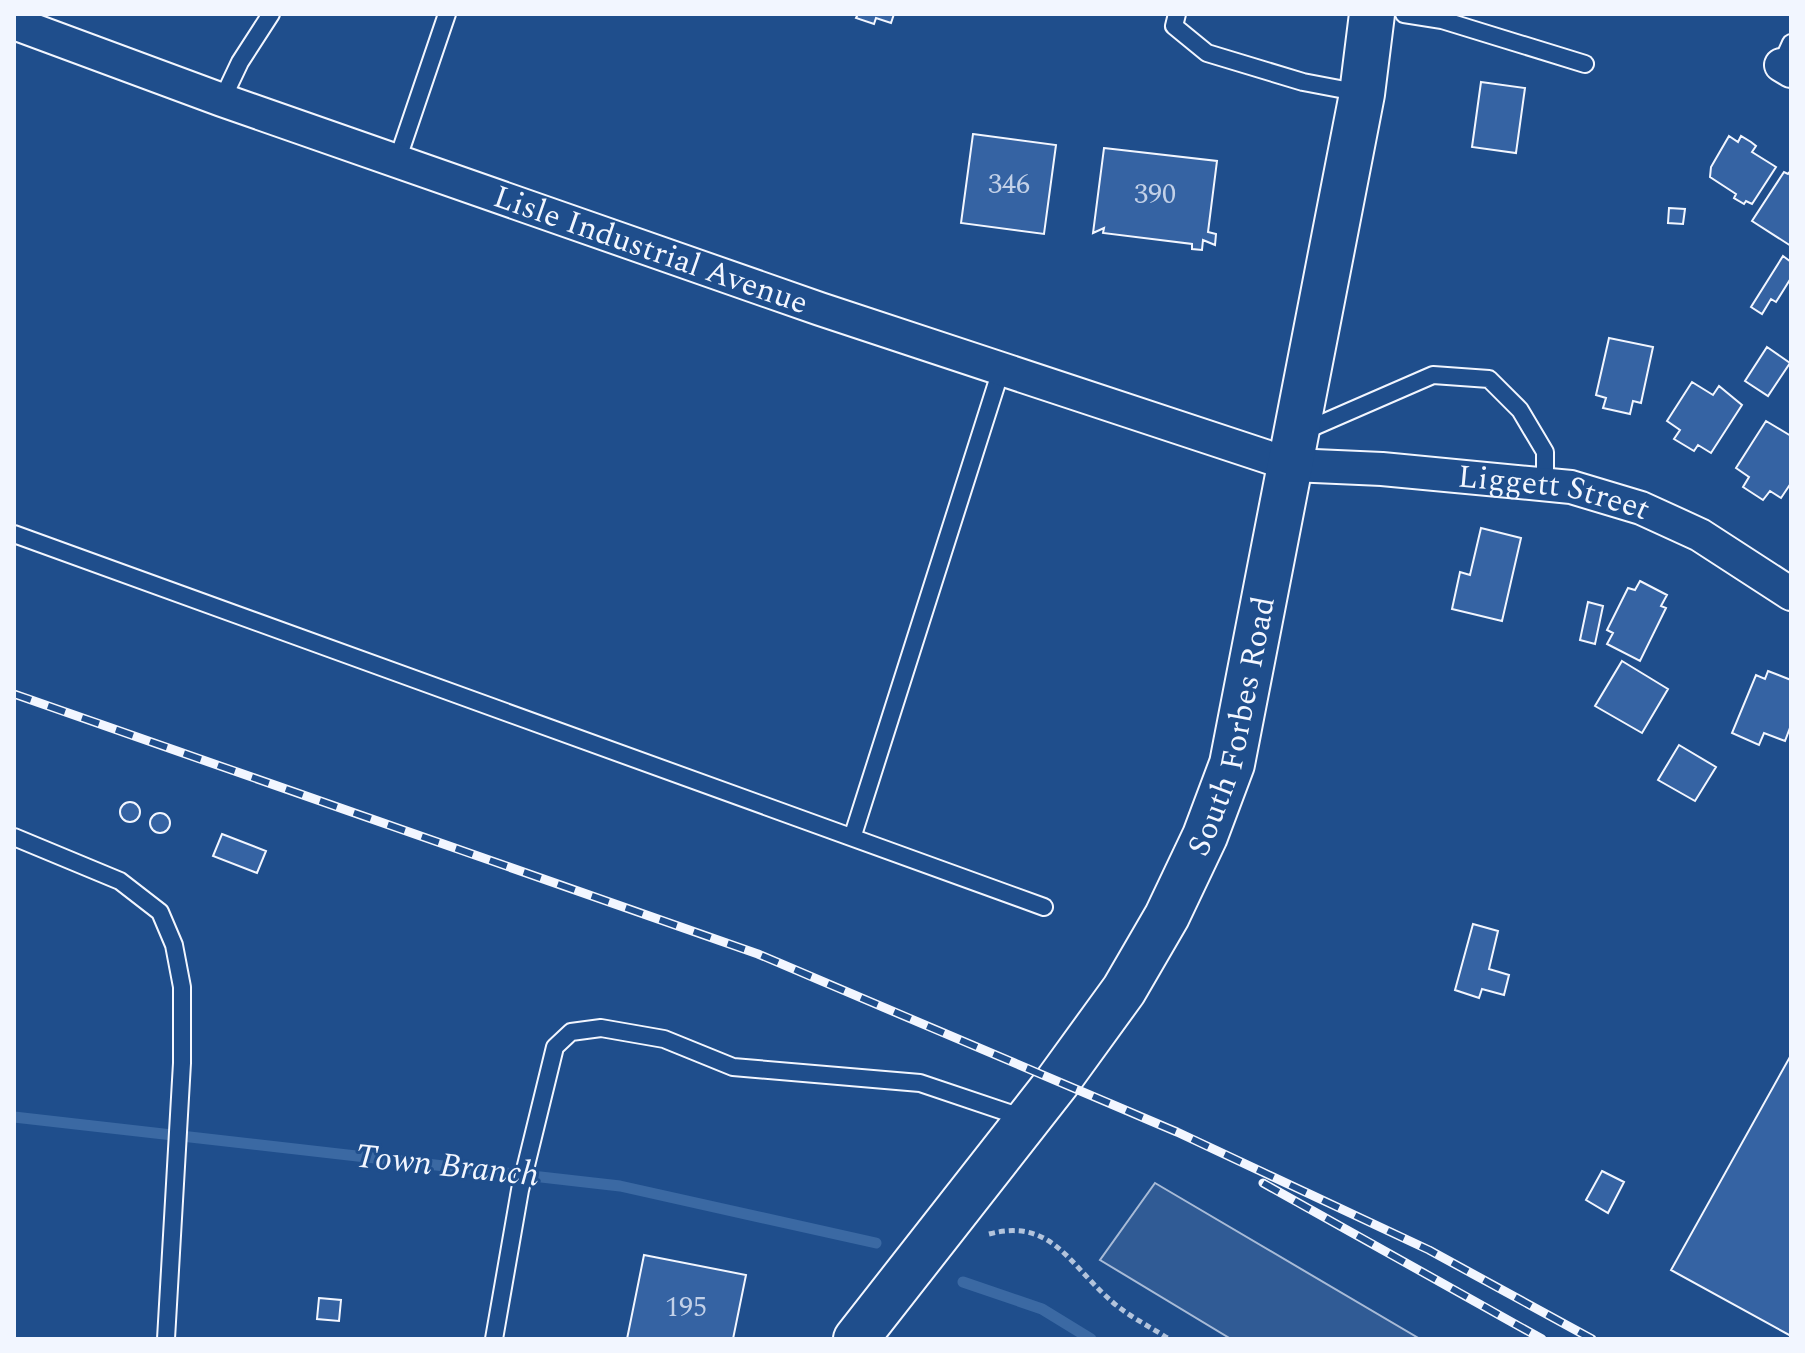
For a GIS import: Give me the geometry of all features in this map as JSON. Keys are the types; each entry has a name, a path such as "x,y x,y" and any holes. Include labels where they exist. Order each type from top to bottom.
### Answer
{"main road":[{"name":"South Forbes Road","path":"856,1339 1028,1120 1124,990 1167,916 1205,836 1232,764 1362,94 1372,14"}],"street":[{"name":"Lisle Industrial Avenue","path":"14,23 222,100 1001,370 1294,450"},
{"name":"Liggett Street","path":"1294,450 1571,487 1641,508 1700,535 1791,594"}],"lane":[{"path":"222,100 240,62 271,14"},
{"path":"397,161 447,14"},
{"path":"1177,14 1174,26 1207,53 1303,82 1362,94"},
{"path":"1404,14 1442,20 1585,64"},
{"path":"853,835 1001,370"},
{"path":"1294,450 1433,375 1489,379 1520,410 1545,452 1545,484"},
{"path":"14,534 853,835 1044,907"},
{"path":"14,837 120,881 160,912 174,945 182,987 182,1063 166,1339"},
{"path":"494,1339 520,1190 555,1047 571,1032 601,1028 664,1039 733,1067 920,1083 1028,1120"}],"path":[{"path":"980,1241 991,1233 1029,1230 1063,1250 1108,1299 1169,1339"}],"shaded area":[{"path":"1155,1183 1420,1339 1231,1339 1100,1260"}],"building":[{"path":"858,14 894,14 891,23 876,18 874,24 856,18"},
{"path":"1481,82 1525,88 1516,153 1472,147"},
{"path":"973,134 1056,145 1044,234 961,223"},
{"path":"1729,136 1738,142 1741,136 1751,142 1756,146 1752,152 1776,167 1752,204 1746,201 1744,204 1734,198 1736,194 1710,177 1711,167"},
{"path":"1104,148 1217,161 1208,232 1216,234 1215,245 1203,240 1202,250 1192,249 1192,244 1103,233 1104,228 1093,233"},
{"path":"1791,170 1791,246 1752,221 1784,172 1788,174"},
{"path":"1669,208 1685,209 1683,224 1668,223"},
{"path":"1783,256 1791,262 1791,278 1776,302 1771,299 1762,314 1751,307"},
{"path":"1609,338 1653,347 1641,403 1633,401 1630,414 1603,408 1606,398 1596,395"},
{"path":"1767,347 1790,363 1768,396 1745,381"},
{"path":"1692,382 1713,395 1719,386 1742,405 1711,453 1698,445 1694,451 1674,439 1680,430 1667,421"},
{"path":"1766,421 1791,436 1791,483 1781,498 1770,491 1763,500 1743,487 1749,477 1736,468"},
{"path":"1481,528 1521,538 1502,621 1452,609 1460,572 1470,575"},
{"path":"1640,581 1667,595 1661,606 1666,608 1640,661 1607,644 1613,633 1607,630 1628,588 1635,590"},
{"path":"1588,602 1603,606 1595,644 1580,640"},
{"path":"1622,661 1668,689 1642,733 1595,706"},
{"path":"1768,671 1791,680 1791,725 1785,741 1764,733 1759,745 1732,733 1756,675 1765,679"},
{"path":"1679,745 1716,767 1695,801 1658,780"},
{"path":"126,802 134,802 140,812 134,822 126,822 120,816 120,808"},
{"path":"156,813 164,813 170,823 164,833 156,833 150,827 150,819"},
{"path":"222,834 266,851 257,873 213,856"},
{"path":"1473,924 1498,931 1489,969 1509,975 1504,995 1482,989 1479,998 1455,990"},
{"path":"1791,1055 1791,1336 1671,1270"},
{"path":"1602,1171 1624,1182 1608,1213 1586,1200"},
{"path":"644,1255 746,1275 733,1339 627,1339"},
{"path":"319,1298 341,1300 339,1321 317,1319"}],"waterway":[{"name":"Town Branch","path":"14,1117 620,1186 876,1243"},
{"name":"Town Branch","path":"963,1282 1042,1309 1091,1339"}],"railway":[{"path":"14,694 758,954 1177,1132 1429,1250 1592,1339"},
{"path":"1263,1183 1542,1339"}]}
